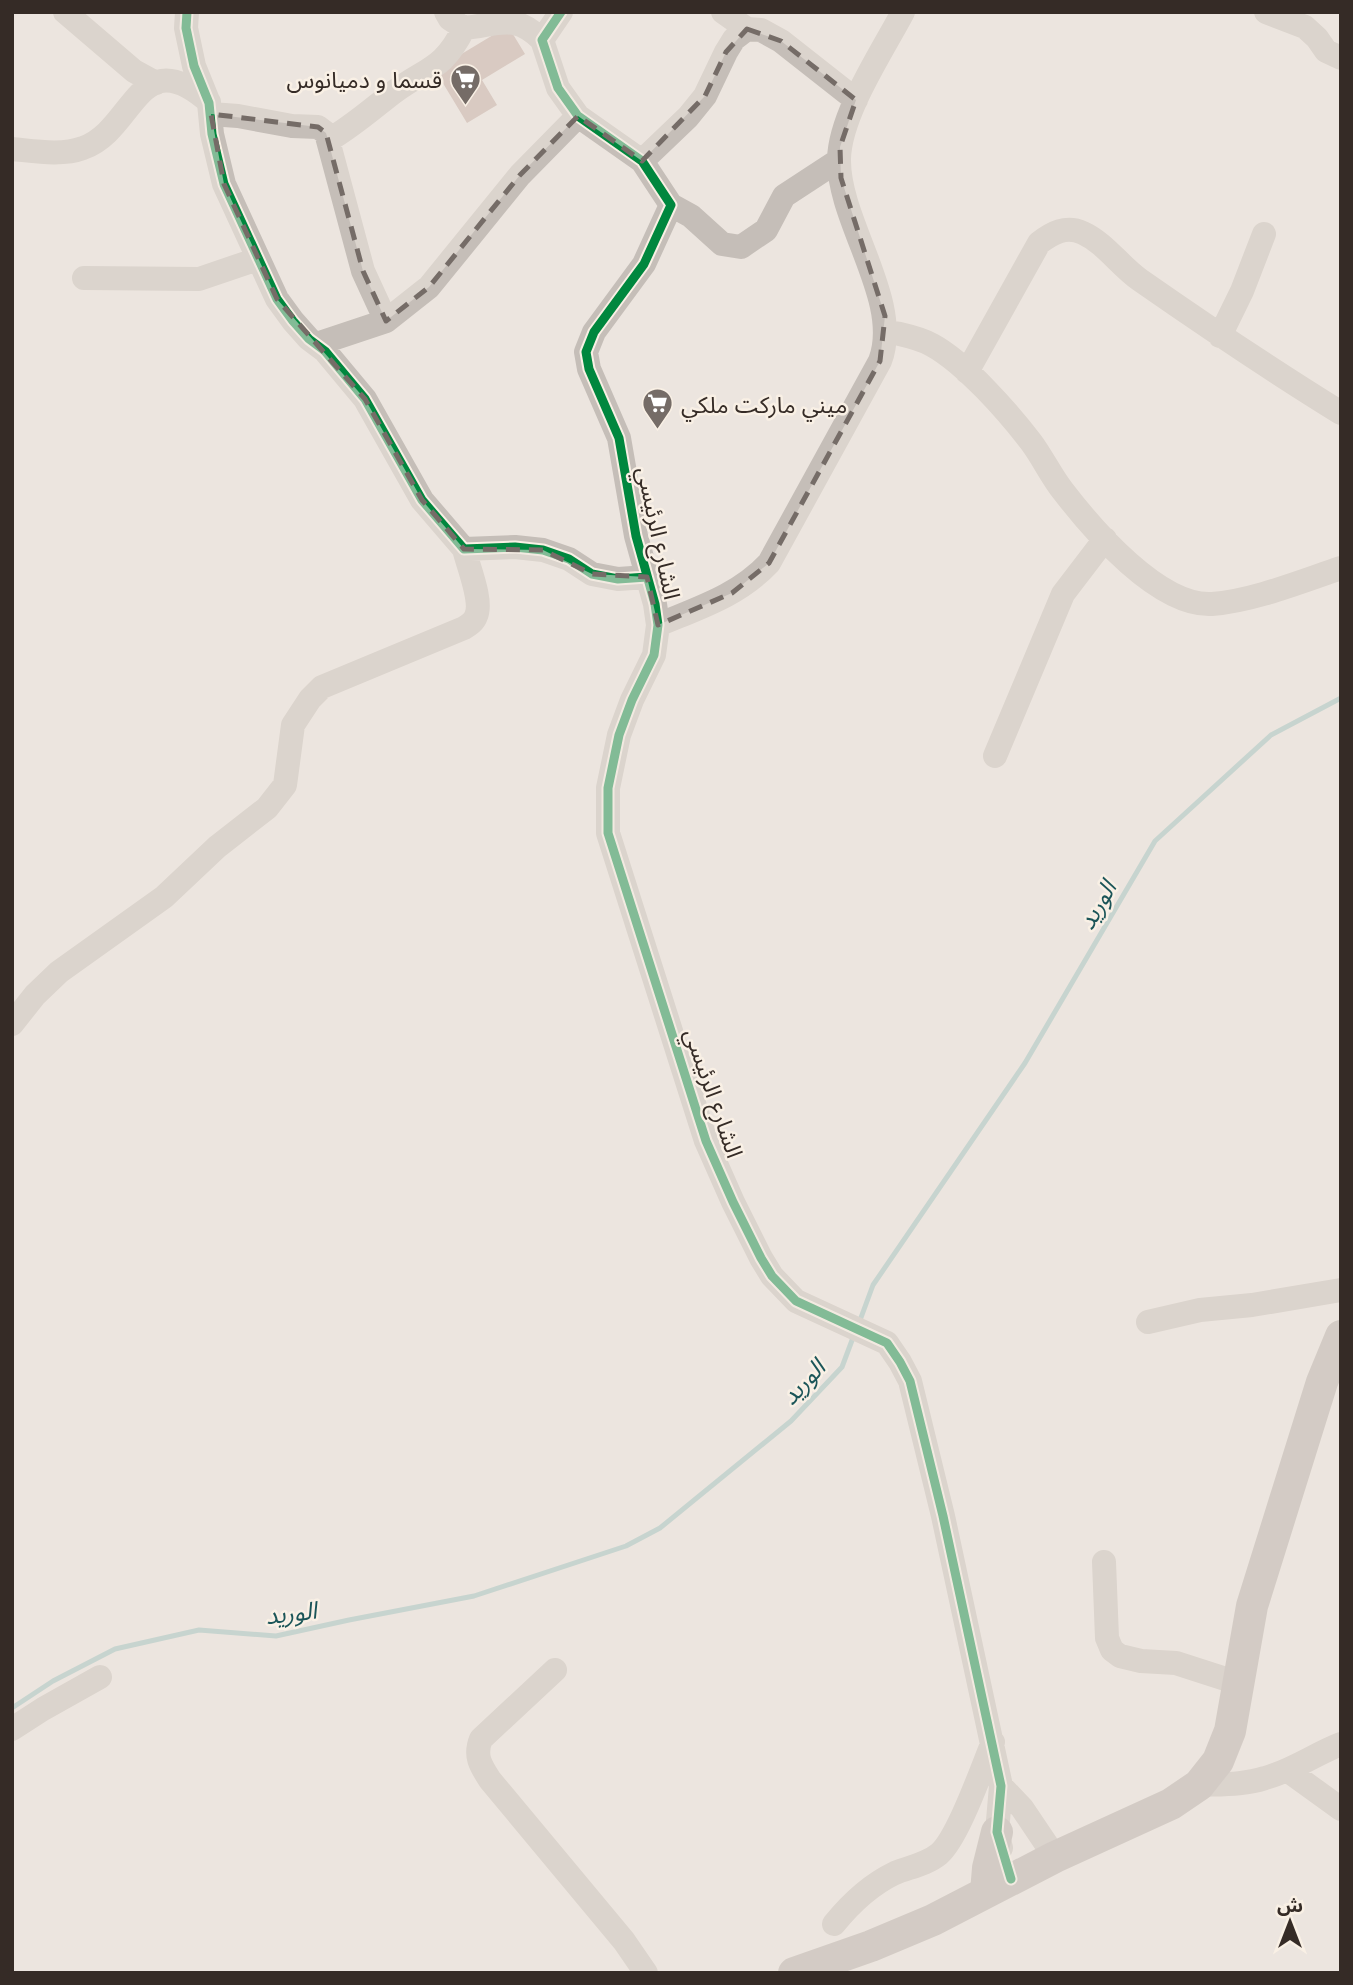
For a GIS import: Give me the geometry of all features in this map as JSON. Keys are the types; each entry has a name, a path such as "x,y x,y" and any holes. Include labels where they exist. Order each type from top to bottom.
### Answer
{"main road":[{"path":"794,1973 920,1925 1055,1857 1171,1804 1199,1785 1218,1761 1230,1731 1252,1606 1322,1382 1341,1336"},
{"path":"997,1832 988,1868 999,1886"}],"street":[{"path":"65,12 134,71 156,83"},
{"path":"12,1024 35,995 59,972 164,897 217,847 267,808 285,785 293,725 310,699 322,687 473,622 478,609 464,549 422,500 365,399 326,351 293,321 277,299 224,184 212,134 210,109 194,66 187,12"},
{"path":"542,40 561,12"},
{"path":"723,12 747,29 761,30 781,41 856,100"},
{"path":"658,625 732,593 752,580 769,563 884,351 887,331 885,316 843,187 839,160 843,135 856,100 903,12"},
{"path":"1266,12 1305,27 1317,37 1326,51 1341,58"},
{"path":"329,140 354,125 396,91 437,66 456,43 455,20 514,23 530,27 542,40 558,88 578,116 642,161 671,205 691,216 722,244 741,247 766,230 784,196 839,160"},
{"path":"642,161 688,117 705,96 734,39 747,29"},
{"path":"12,149 48,152 82,149 99,140 136,96 161,80 194,89 210,109 292,126 318,127 326,133 329,140 363,271 386,321"},
{"path":"317,344 386,321 429,288 520,175 578,116"},
{"name":"الشارع الرئيسي","path":"671,205 644,264 594,332 586,352 589,369 620,438 636,536 658,625 654,655 625,717 613,760 608,788 608,833 706,1141 747,1231 772,1276 789,1296 806,1308 887,1343 900,1362 916,1403 947,1529 993,1742"},
{"path":"967,372 1039,243 1053,233 1064,230 1080,231 1096,240 1134,275 1220,336 1341,413"},
{"path":"1220,336 1242,291 1264,234"},
{"path":"84,278 199,279 258,259"},
{"path":"887,331 932,345 967,372 1031,442 1062,490 1105,539 1145,578 1186,601 1211,604 1248,597 1341,568"},
{"path":"995,756 1063,594 1105,539"},
{"path":"464,549 515,547 543,550 569,559 592,574 618,579 647,577"},
{"path":"1148,1322 1200,1310 1252,1305 1341,1290"},
{"path":"1104,1562 1107,1638 1112,1650 1132,1660 1175,1663 1238,1683"},
{"path":"555,1671 481,1739 477,1751 478,1760 490,1780 624,1941 646,1973"},
{"path":"12,1729 100,1677"},
{"path":"993,1742 1001,1786 997,1832"},
{"path":"834,1924 861,1895 877,1884 894,1874 928,1861 945,1848 993,1742"},
{"path":"1199,1785 1245,1783 1287,1770 1341,1744"},
{"path":"1287,1770 1341,1809"},
{"path":"1001,1786 1022,1808 1055,1857"}],"highlighted area":[{"path":"747,29 781,41 856,100 840,147 841,178 885,316 880,361 769,563 732,593 658,625 647,577 592,574 543,550 464,549 422,500 365,399 277,299 224,184 211,114 318,127 326,133 363,271 386,321 429,287 520,175 578,116 642,161 705,96 726,52"}],"building":[{"path":"508,26 525,54 482,80 497,105 467,123 435,70"}],"waterway":[{"name":"الوريد","path":"859,1323 873,1285 1025,1063 1155,841 1271,735 1341,698"},
{"name":"الوريد","path":"12,1708 53,1681 115,1649 199,1630 276,1636 474,1596 626,1546 660,1528 791,1421 842,1367 854,1335"}],"cycle path":[{"path":"187,12 186,28 194,66 209,103 212,134 224,184 277,299 293,321 309,339 325,351 365,399 422,500 464,549 515,547 543,550 569,559 592,574 618,579 647,577"},
{"path":"561,12 542,40 558,88 578,116 642,161 671,205 644,264 594,332 586,352 589,369 619,438 636,536 655,604 658,625 654,655 632,700 619,735 608,788 608,833 706,1141 761,1258 772,1276 796,1301 887,1343 910,1381 943,1516 1001,1786 997,1832 1011,1879"}],"place":[{"name":"قسما و دميانوس","path":"465,106"},
{"name":"ميني ماركت ملكي","path":"658,431"}]}
